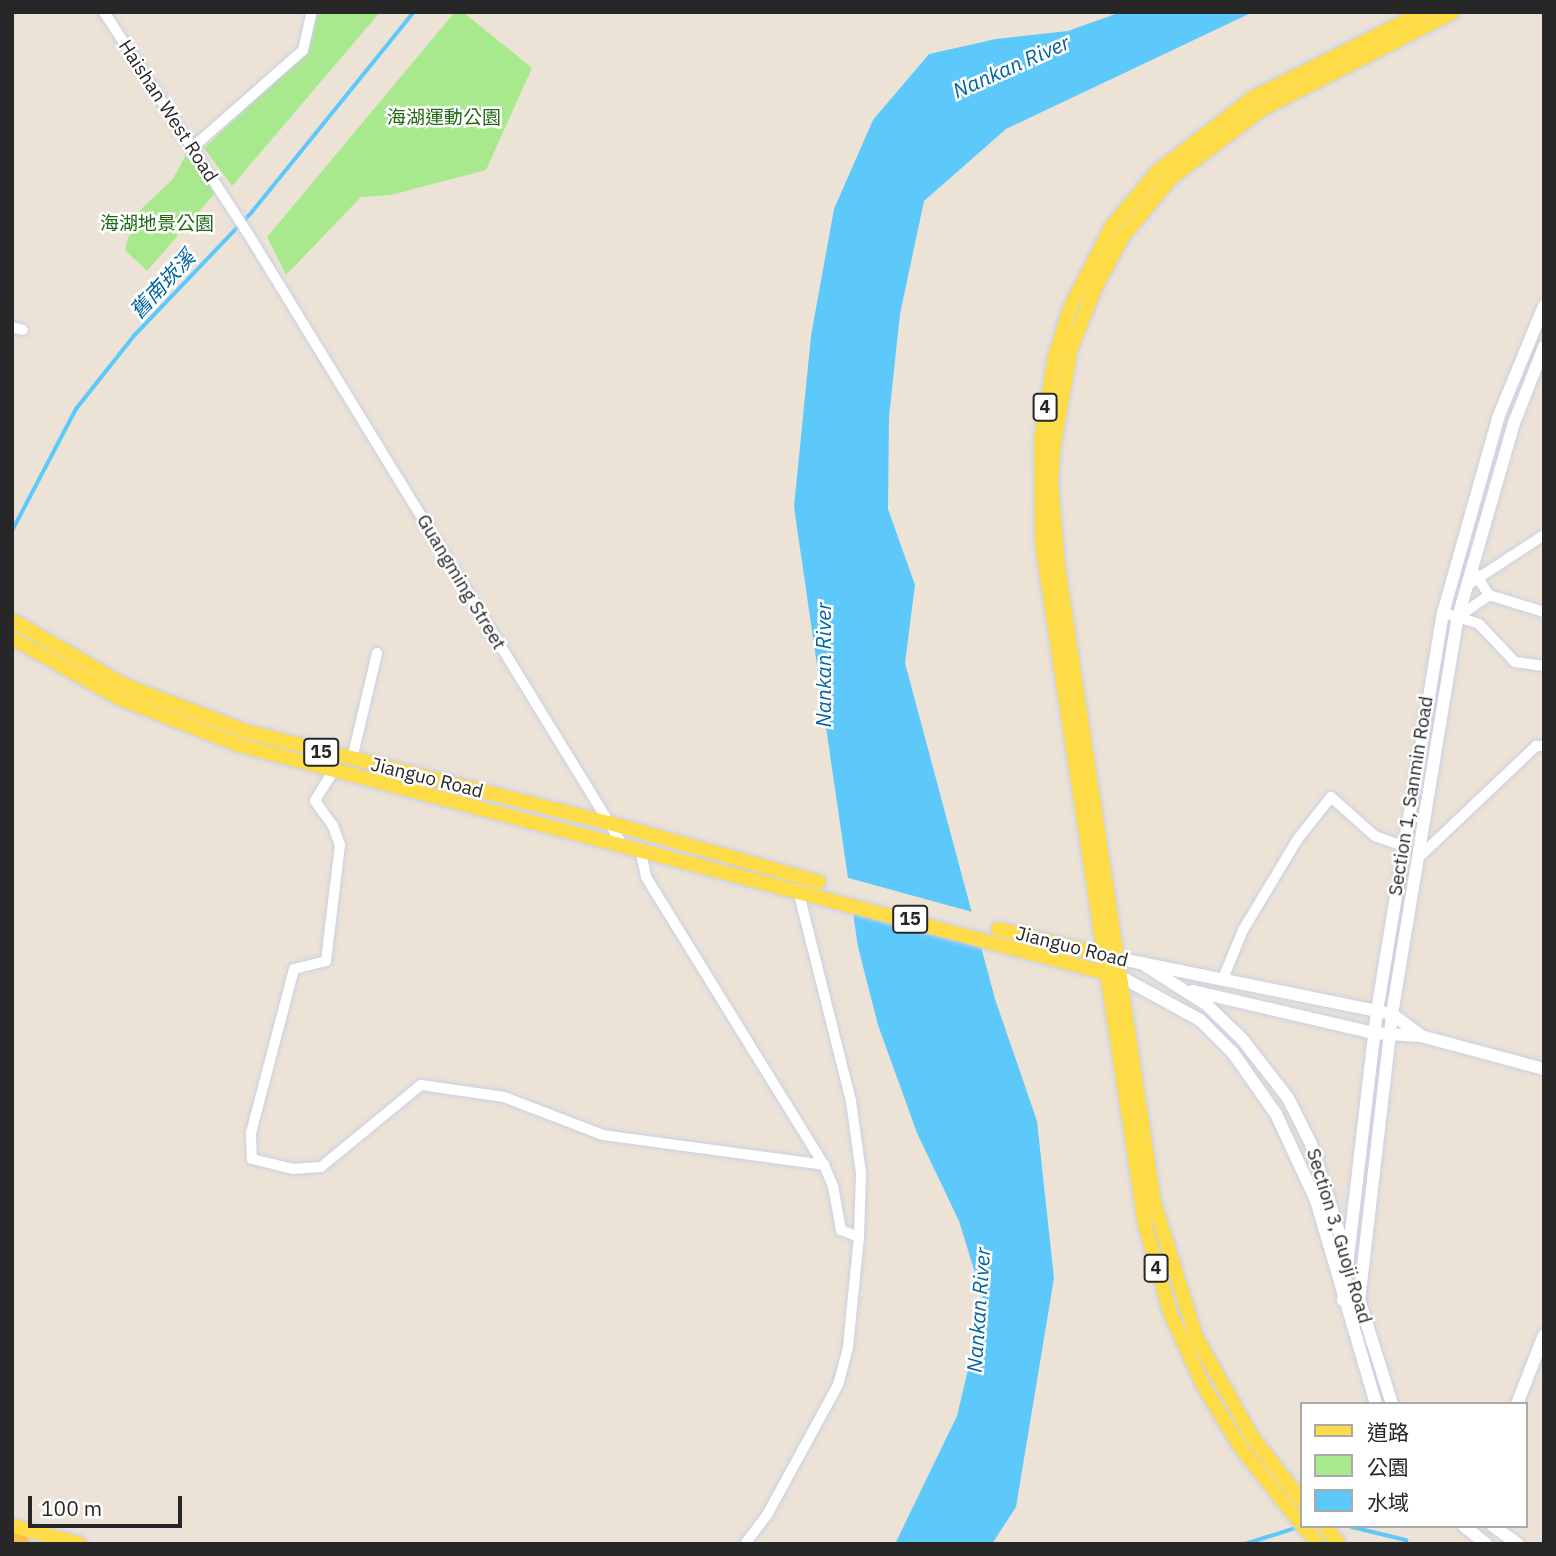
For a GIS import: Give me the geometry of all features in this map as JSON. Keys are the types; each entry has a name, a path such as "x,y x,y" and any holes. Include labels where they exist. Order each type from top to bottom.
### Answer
{"highway":[{"path":"12,1541 22,1544"}],"main road":[{"name":"4","path":"1300,1498 1227,1397 1182,1303 1154,1202 1121,960 1058,566 1052,497 1056,431 1071,348 1096,286 1124,236 1180,170 1262,108 1453,12"},
{"name":"4","path":"1300,1522 1223,1421 1171,1315 1145,1225 1132,1159 1042,544 1039,483 1045,399 1071,306 1112,226 1168,161 1254,97 1420,13"},
{"name":"Jianguo Road","path":"12,620 124,685 245,731 609,822 1000,944 1106,973"},
{"name":"Jianguo Road","path":"12,638 163,718 334,770 798,889 820,888"},
{"name":"Jianguo Road","path":"998,929 1121,960"},
{"path":"12,1526 80,1544"},
{"name":"4","path":"1305,1528 1318,1544"},
{"path":"1326,1528 1339,1544"}],"street":[{"name":"Haishan West Road","path":"104,12 247,232 300,319"},
{"path":"192,148 303,50 312,12"},
{"name":"Section 1, Sanmin Road","path":"1343,1300 1377,1011 1402,846 1443,613 1498,418 1544,306"},
{"name":"Guangming Street","path":"300,319 622,844"},
{"name":"Section 1, Sanmin Road","path":"1359,1301 1392,1014 1415,860 1458,617 1470,566 1514,424 1544,347"},
{"path":"1465,587 1544,535"},
{"path":"1470,566 1489,595 1544,612"},
{"path":"1458,617 1489,595"},
{"path":"1443,613 1479,624 1515,662 1544,666"},
{"path":"352,759 377,653"},
{"path":"1415,860 1536,746 1544,746"},
{"path":"334,770 315,801 334,825 340,845 326,961 294,969 251,1133 252,1159 293,1169 321,1167 421,1085 504,1097 603,1135 824,1165"},
{"path":"1222,981 1243,930 1297,840 1331,797 1376,836 1402,846"},
{"path":"640,848 646,877 824,1165 833,1186 841,1230 859,1237"},
{"path":"745,1544 767,1515 838,1385 848,1347 859,1237 862,1173 851,1101 798,889"},
{"name":"Jianguo Road","path":"1121,960 1392,1014"},
{"name":"Section 3, Guoji Road","path":"1146,966 1207,1005 1242,1039 1288,1098 1316,1157 1391,1402"},
{"name":"Jianguo Road","path":"1106,973 1123,978"},
{"path":"1123,978 1389,1036 1421,1036 1544,1069"},
{"name":"Section 3, Guoji Road","path":"1123,978 1200,1020 1255,1083 1305,1172 1375,1402"},
{"path":"1392,1014 1421,1036"},
{"path":"1518,1402 1544,1335"},
{"path":"1463,1544 1468,1528 1486,1544"},
{"path":"1496,1528 1518,1544"}],"green space":[{"path":"316,12 380,12 232,186 204,148 307,51"},
{"name":"海湖運動公園","path":"455,12 463,12 532,68 486,170 391,195 361,197 286,275 267,237"},
{"name":"海湖地景公園","path":"189,149 215,193 147,271 125,250 134,216 173,179"}],"water":[{"name":"Nankan River","path":"1121,12 1253,12 1006,129 924,201 900,314 889,417 888,509 915,585 905,663 995,999 1037,1121 1054,1278 1016,1507 992,1544 895,1544 957,1416 984,1302 959,1221 917,1133 878,1025 858,947 794,507 811,336 834,209 873,120 929,54 996,39 1068,31"}],"pier":[{"path":"845,877 976,913 985,947 849,911"}],"waterway":[{"name":"舊南崁溪","path":"12,531 76,409 133,337 252,212 414,12"},
{"path":"1245,1544 1299,1527"},
{"path":"1356,1528 1406,1540"}]}
